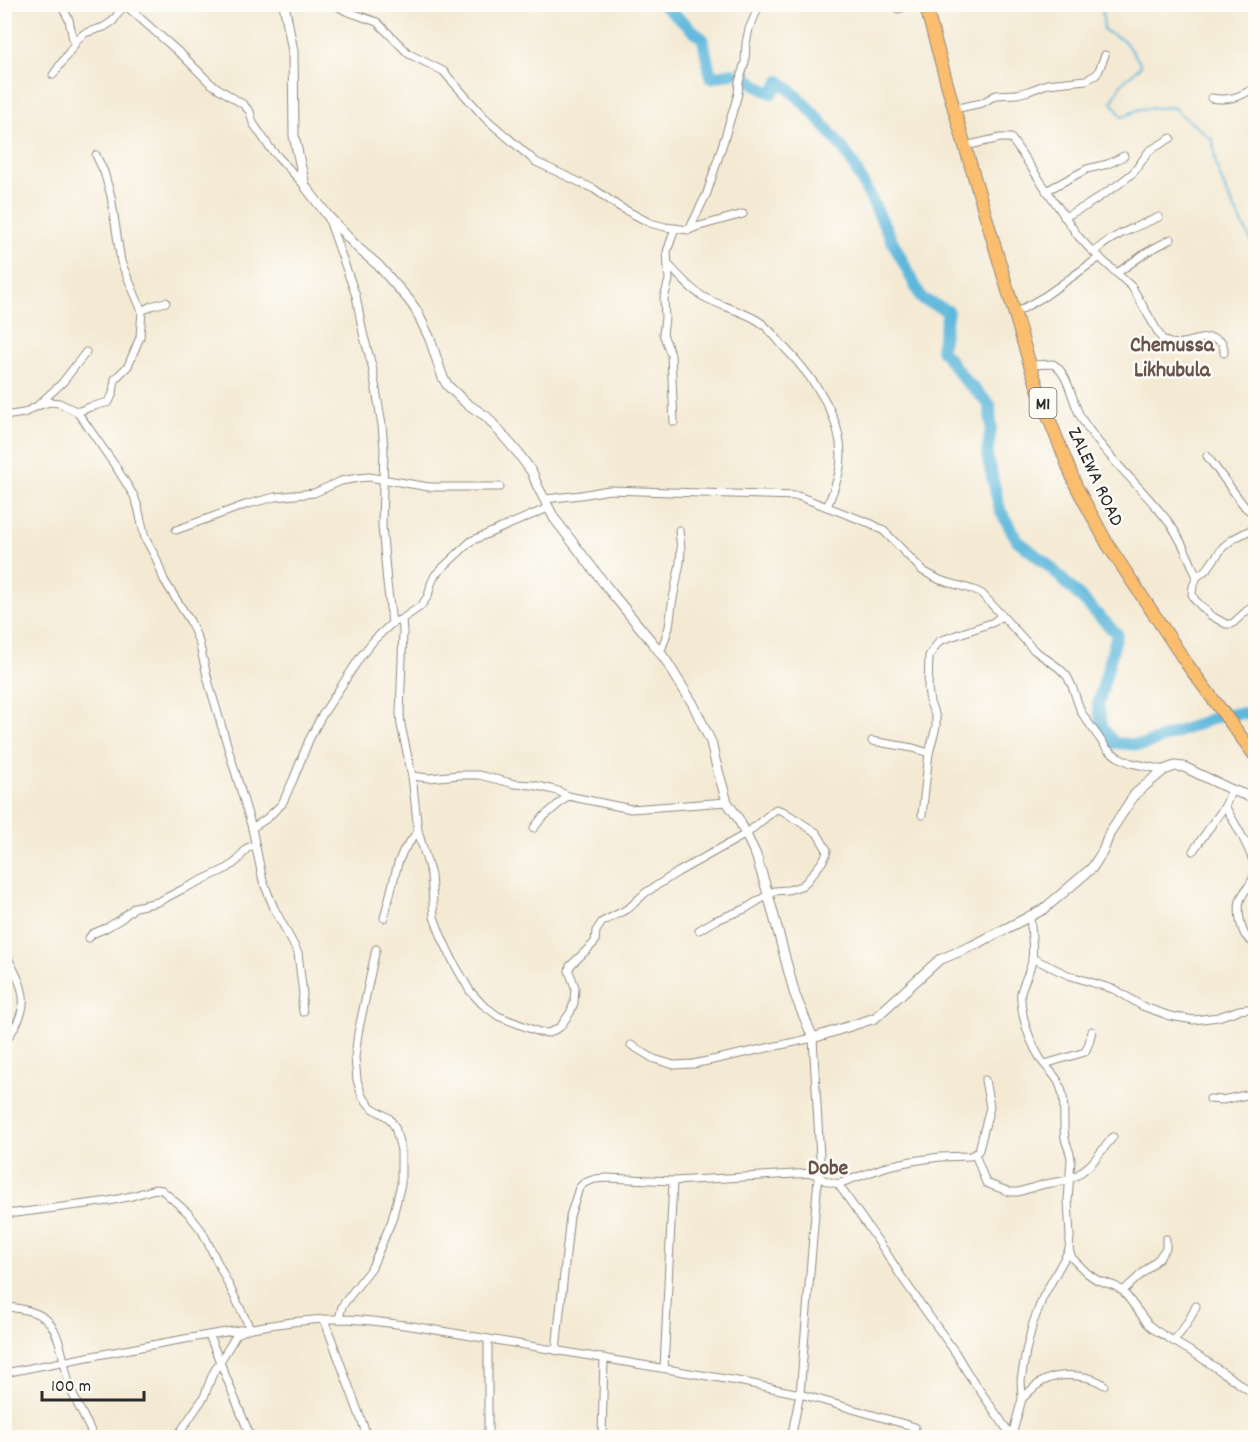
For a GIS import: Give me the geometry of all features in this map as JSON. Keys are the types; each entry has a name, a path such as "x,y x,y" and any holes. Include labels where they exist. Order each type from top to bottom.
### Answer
{"highway":[{"name":"ZALEWA ROAD","path":"925,4 1030,365 1076,486 1108,545 1187,664 1253,748"}],"street":[{"path":"61,4 69,20 74,44"},
{"path":"284,4 293,51 294,136 305,186"},
{"path":"334,4 346,11 377,22 409,54 443,71 485,118 536,162 594,189 618,206 643,219 657,225 689,230 743,214"},
{"path":"689,230 707,193 725,137 738,94 749,29 760,4"},
{"path":"894,4 898,9 915,4"},
{"path":"53,75 74,44 85,33 104,27 113,21 124,5 183,56 210,83 244,105 270,148 305,186 328,216 409,300 430,339 446,382 466,404 487,417 532,472 554,518 660,654 693,704 711,742 728,802 756,855 795,995 813,1038 820,1176 800,1394 791,1437"},
{"path":"954,108 982,103 996,95 1029,91 1047,84 1086,80 1096,75 1105,55"},
{"path":"1211,98 1223,100 1235,98 1256,86"},
{"path":"965,146 1000,138 1011,138 1078,236 1132,287 1162,339 1166,343 1174,344 1212,338 1221,342 1224,353"},
{"path":"1064,217 1086,206 1119,184 1134,172 1149,151 1171,138"},
{"path":"77,412 110,400 115,379 128,366 140,337 142,311 121,262 111,196 96,155"},
{"path":"1046,191 1087,168 1108,164 1124,156"},
{"path":"328,216 356,296 372,366 382,425 384,449 382,525 392,624"},
{"path":"1015,313 1045,296 1098,255 1100,245 1159,217"},
{"path":"674,422 671,354 663,334 664,298 669,280 667,252 675,228"},
{"path":"1117,273 1171,239"},
{"path":"668,264 702,296 759,321 781,342 810,376 828,407 838,436 840,466 827,507"},
{"path":"142,311 166,302"},
{"path":"4,416 24,412 37,405 62,383 86,352"},
{"path":"1030,365 1053,364 1064,374 1081,419 1170,524 1197,577"},
{"path":"37,405 50,402 59,403 77,412 116,467 134,496 145,538 164,580 190,621 252,828 260,871 267,893 298,952 303,1012"},
{"path":"1207,456 1245,507 1256,516"},
{"path":"176,530 261,500 314,493 348,479 369,477 429,487 500,487"},
{"path":"252,828 282,804 309,740 332,700 367,648 385,629 415,611 425,602 435,575 471,541 546,504 609,490 798,496 872,524 884,531 923,571 939,580 982,594 1034,650 1067,676 1081,712 1107,749 1131,763 1164,770"},
{"path":"1252,606 1232,624 1226,624 1210,615 1192,594 1197,577 1208,568 1227,543 1256,527"},
{"path":"660,654 669,627 680,563 679,530"},
{"path":"922,815 929,753 936,727 936,717 930,703 928,688 929,656 939,640 994,622 1002,615"},
{"path":"402,619 400,714 412,776 418,831 431,875 434,917 442,938 470,991 498,1016 530,1030 549,1032 560,1027 566,1020 574,1002 575,987 569,971 570,966 595,942 596,931 602,922 629,908 645,894 678,872 746,834 773,810 779,809 817,833 827,850 826,855 806,882 788,890 774,891 745,909 714,921 699,930"},
{"path":"872,741 914,748 929,753"},
{"path":"631,1045 654,1059 674,1065 693,1064 813,1038 875,1018 939,960 972,946 1044,909 1092,868 1103,851 1110,832 1135,794 1164,770 1174,766 1184,767 1232,790 1256,797"},
{"path":"412,776 429,778 459,774 479,775 515,784 533,785 568,796 632,809 728,802"},
{"path":"1193,850 1225,806 1232,790"},
{"path":"534,828 568,796"},
{"path":"1225,806 1244,840 1254,866 1252,881 1239,906 1244,934 1256,944"},
{"path":"384,918 398,863 403,851 418,831"},
{"path":"89,938 92,934 121,919 135,907 158,903 228,868 247,848 255,845"},
{"path":"1013,1436 1022,1400 1021,1380 1033,1323 1043,1296 1069,1250 1070,1238 1068,1200 1071,1154 1065,1136 1064,1107 1060,1086 1053,1073 1039,1057 1029,1034 1021,1001 1032,958 1030,915"},
{"path":"339,1319 342,1306 372,1267 392,1220 401,1184 401,1150 395,1126 389,1118 371,1107 362,1096 356,1073 358,1033 376,949"},
{"path":"4,950 19,981 24,1002 20,1021 4,1043"},
{"path":"1032,958 1068,975 1116,990 1142,1006 1170,1016 1194,1020 1256,1008"},
{"path":"1045,1064 1085,1052 1092,1030"},
{"path":"556,1350 570,1216 579,1188 584,1183 607,1178 673,1181 813,1173 826,1181 838,1184 888,1166 940,1157 975,1154 979,1150 990,1107 985,1080"},
{"path":"1210,1100 1222,1100 1256,1093"},
{"path":"975,1154 986,1183 1011,1192 1018,1192 1069,1180 1091,1164 1113,1137"},
{"path":"664,1368 673,1181"},
{"path":"838,1184 1013,1436"},
{"path":"4,1213 109,1201 155,1189 162,1190 188,1213 202,1231 250,1328"},
{"path":"1123,1291 1160,1258 1166,1248 1166,1239"},
{"path":"1069,1250 1072,1258 1087,1273 1123,1291 1148,1324 1256,1395"},
{"path":"4,1306 41,1316 51,1325 64,1361 70,1389 94,1437"},
{"path":"1173,1341 1183,1331 1196,1306"},
{"path":"324,1319 368,1437"},
{"path":"4,1373 250,1328 324,1319 365,1320 743,1382 800,1394 915,1426"},
{"path":"176,1437 204,1397 213,1373 237,1334 250,1328"},
{"path":"209,1335 250,1437"},
{"path":"488,1339 488,1437"},
{"path":"602,1437 604,1358"},
{"path":"1022,1400 1042,1382 1055,1377 1081,1375 1104,1385"}],"waterway":[{"path":"662,4 703,39 711,78 732,73"},
{"path":"1102,4 1104,30 1124,41 1141,66 1121,84 1112,102 1122,117 1140,109 1172,107 1213,140 1216,166 1226,192 1256,250"},
{"path":"744,76 772,93 780,81 818,118 851,160 922,299 948,311 941,349 965,380 990,405 991,428 987,455 1000,510 1017,540 1048,565 1117,634 1098,705 1102,728 1114,743 1144,745 1224,714 1256,713"}],"district":[{"name":"Chemussa Likhubula","path":"1172,356"},
{"name":"Dobe","path":"828,1166"}]}
